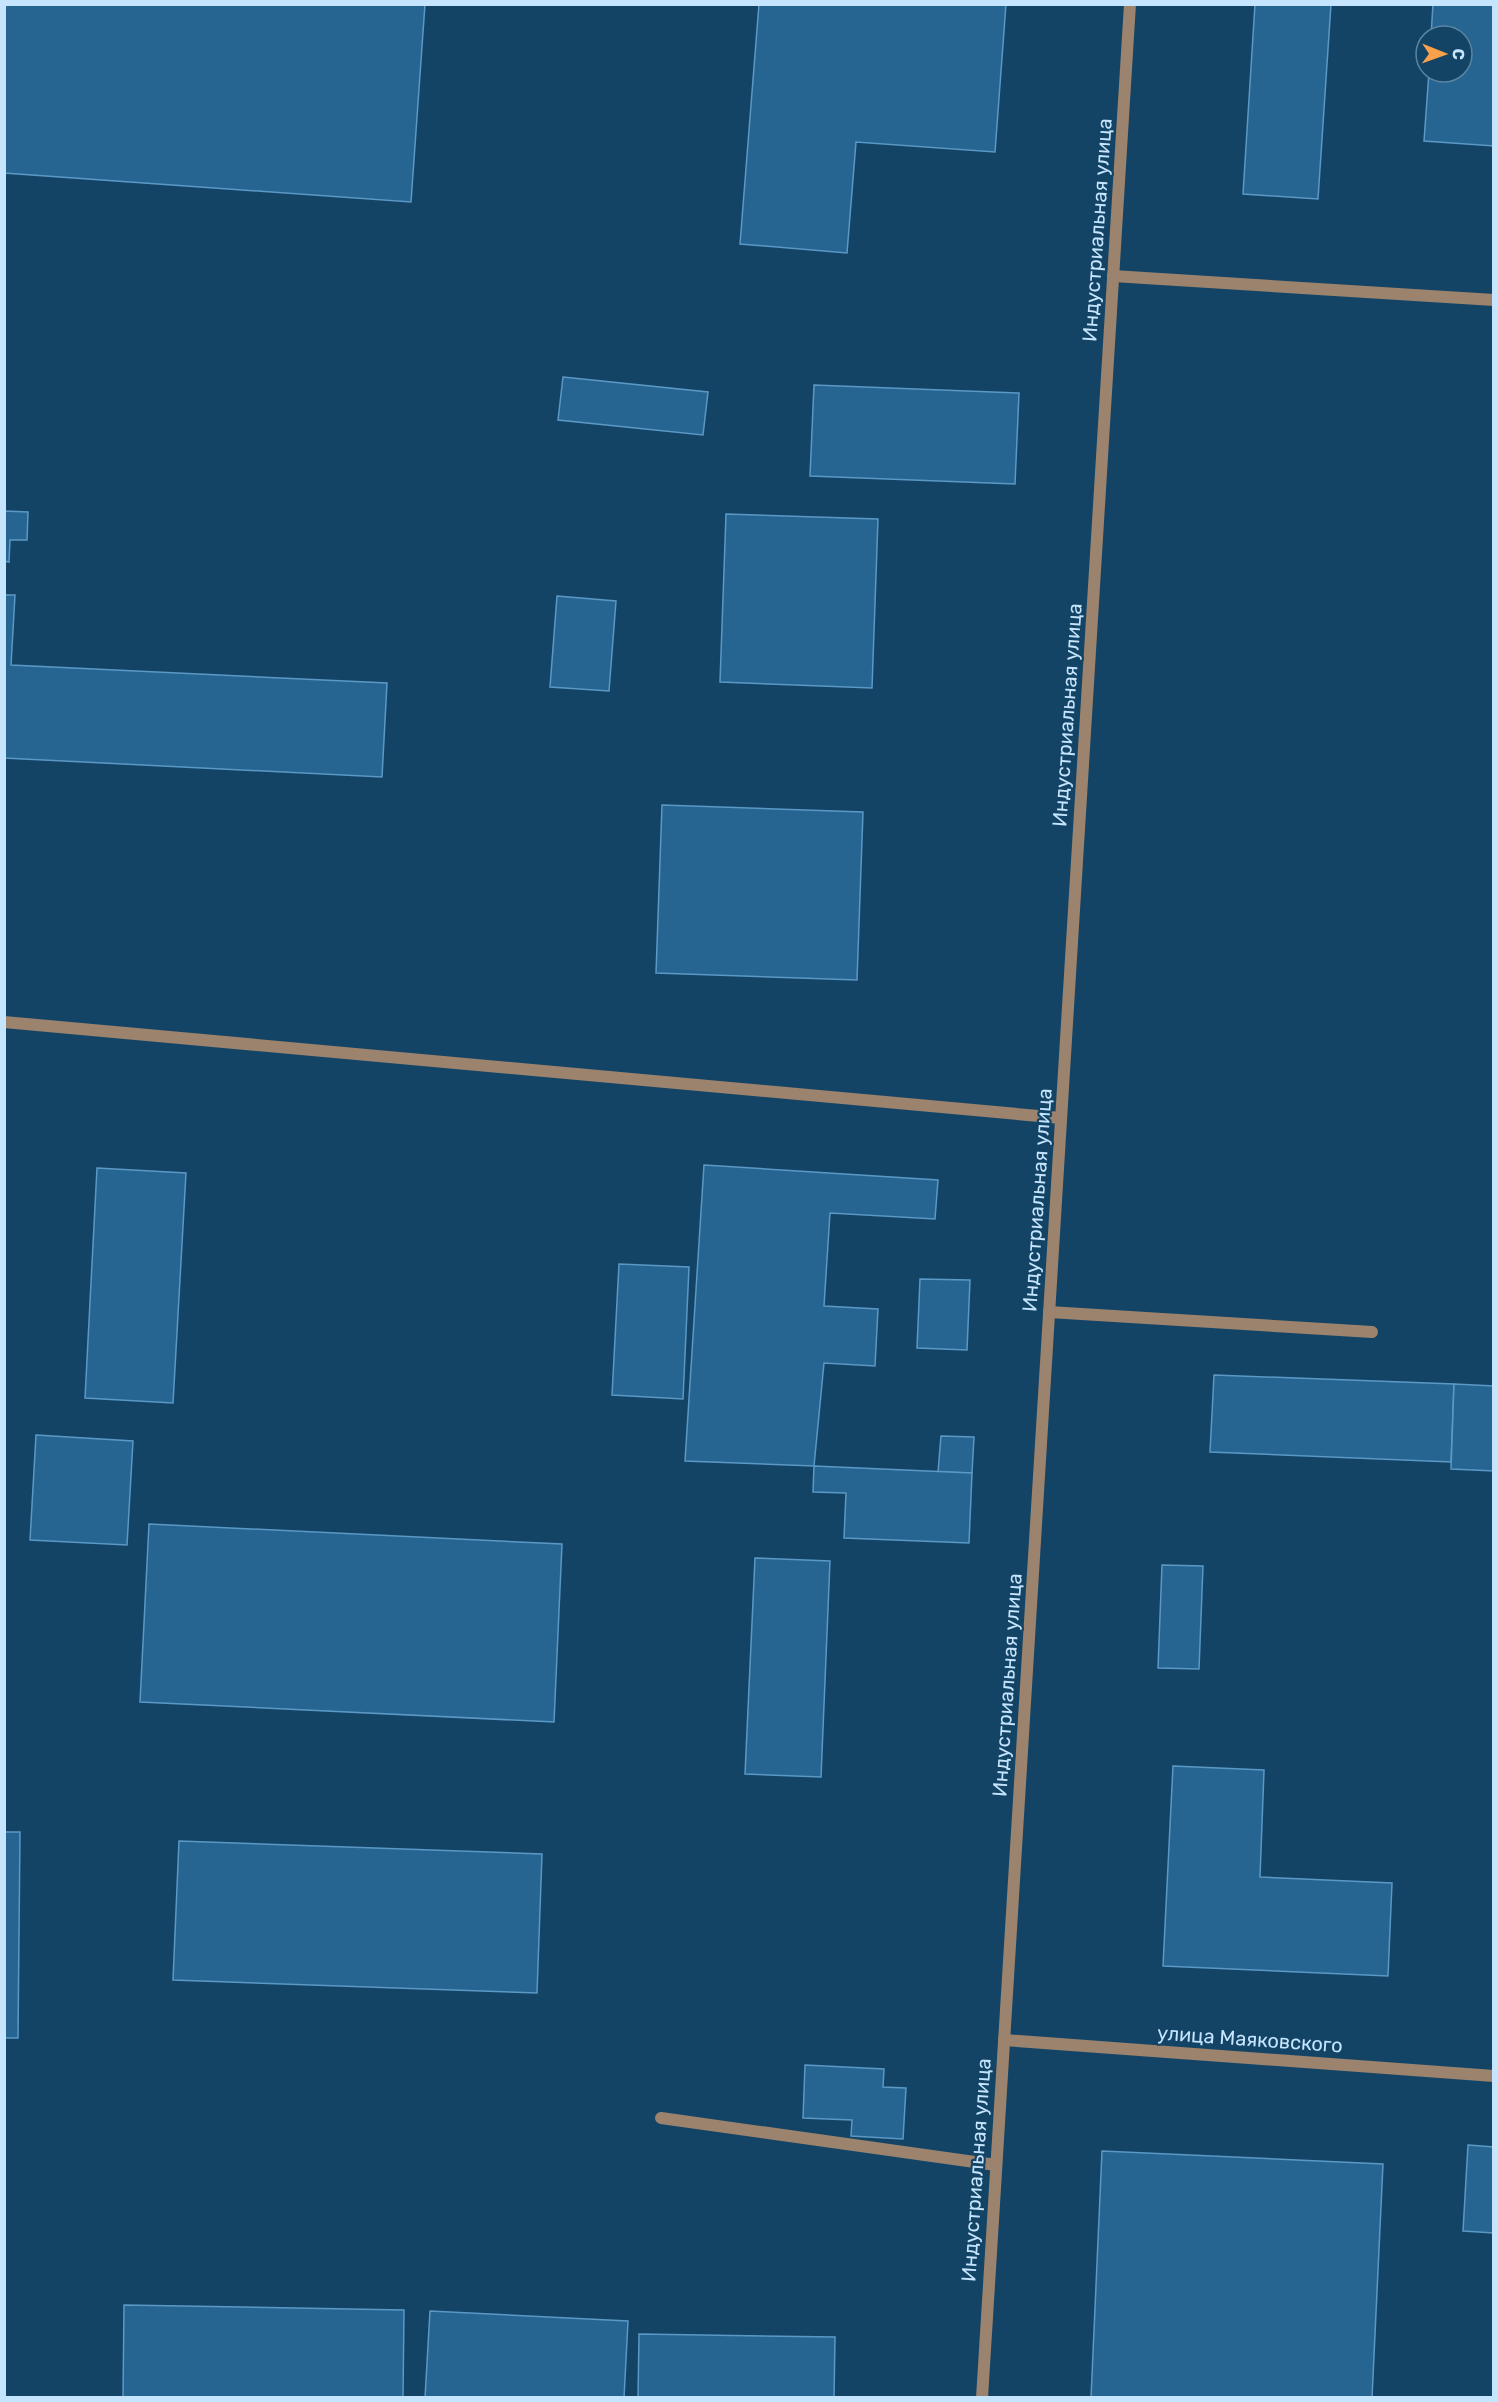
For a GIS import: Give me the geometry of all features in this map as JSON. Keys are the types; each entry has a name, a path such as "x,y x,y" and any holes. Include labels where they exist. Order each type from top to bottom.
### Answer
{"street":[{"name":"Индустриальная улица","path":"982,2397 1130,4"},
{"path":"1113,276 1494,300"},
{"path":"4,1022 1061,1118"},
{"path":"1049,1312 1372,1332"},
{"name":"улица Маяковского","path":"1004,2040 1494,2076"},
{"path":"661,2118 996,2165"}],"building":[{"path":"4,4 425,4 411,202 4,173"},
{"path":"759,4 1006,4 995,152 856,142 847,253 740,244"},
{"path":"1255,4 1331,4 1318,199 1243,194"},
{"path":"1433,4 1494,4 1494,146 1424,141 1428,84 1474,84 1474,24 1432,24"},
{"path":"563,377 708,392 703,435 558,420"},
{"path":"814,385 1019,393 1015,484 810,476"},
{"path":"4,511 28,512 27,540 10,540 9,562 4,561"},
{"path":"726,514 878,519 872,688 720,682"},
{"path":"4,595 15,595 11,665 387,683 382,777 4,758"},
{"path":"557,596 616,601 609,691 550,687"},
{"path":"662,805 863,812 857,980 656,973"},
{"path":"704,1165 938,1180 935,1219 830,1213 824,1306 878,1309 875,1366 824,1363 814,1466 685,1461"},
{"path":"97,1168 186,1173 173,1403 85,1398"},
{"path":"619,1264 689,1267 683,1399 612,1395"},
{"path":"920,1279 970,1280 967,1350 917,1348"},
{"path":"1214,1375 1454,1384 1451,1462 1210,1452"},
{"path":"1454,1384 1494,1386 1494,1471 1451,1469"},
{"path":"36,1435 133,1441 127,1545 30,1540"},
{"path":"941,1436 974,1437 972,1473 938,1472"},
{"path":"814,1466 972,1473 969,1543 844,1538 846,1493 813,1492"},
{"path":"149,1524 562,1544 554,1722 140,1702"},
{"path":"755,1558 830,1561 821,1777 745,1774"},
{"path":"1162,1565 1203,1566 1199,1669 1158,1668"},
{"path":"1173,1766 1264,1770 1260,1877 1392,1883 1388,1976 1163,1966"},
{"path":"4,1832 20,1832 18,2038 4,2038"},
{"path":"179,1841 542,1854 537,1993 173,1980"},
{"path":"805,2065 884,2069 883,2087 906,2088 903,2139 851,2136 852,2120 803,2118"},
{"path":"1468,2145 1494,2147 1494,2233 1463,2231"},
{"path":"1102,2151 1383,2164 1372,2398 1091,2398"},
{"path":"124,2305 404,2310 403,2398 123,2398"},
{"path":"430,2311 628,2321 624,2398 425,2398"},
{"path":"639,2334 835,2337 834,2398 638,2398"}]}
